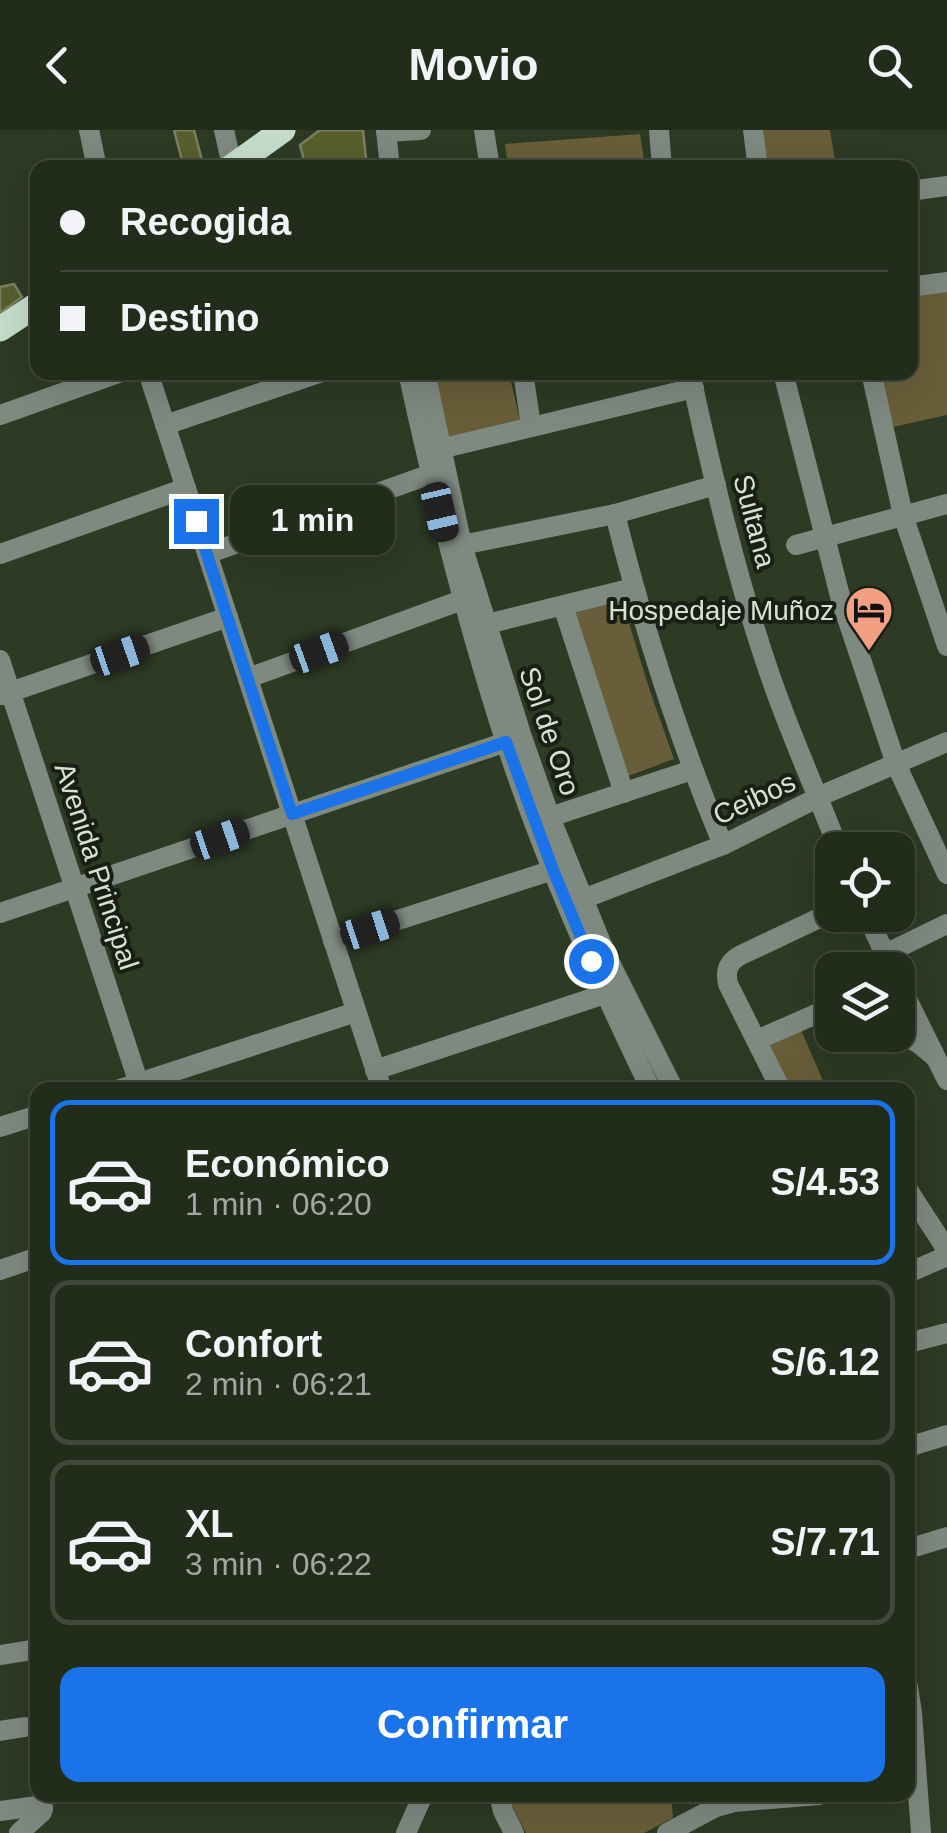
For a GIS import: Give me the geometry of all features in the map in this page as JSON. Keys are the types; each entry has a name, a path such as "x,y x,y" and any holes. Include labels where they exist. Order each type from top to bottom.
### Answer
{"main road":[{"path":"241,160 282,130"},
{"path":"0,329 30,309"}],"street":[{"path":"89,130 95,160"},
{"path":"224,130 230,160"},
{"path":"382,131 421,130"},
{"path":"484,130 489,160"},
{"path":"659,130 661,160"},
{"path":"753,130 757,160"},
{"path":"378,160 382,131"},
{"path":"382,131 388,160"},
{"path":"918,190 947,186"},
{"path":"918,286 947,282"},
{"path":"0,415 98,380"},
{"path":"151,380 378,1080 605,994"},
{"path":"165,425 298,380"},
{"path":"410,380 462,600 506,742 553,870 647,1082"},
{"name":"Sol de Oro","path":"427,380 462,545 550,817 606,954 670,1082"},
{"path":"524,380 532,426"},
{"path":"440,449 692,380"},
{"name":"Sultana","path":"692,380 716,486 771,678 832,832"},
{"path":"786,380 841,600 896,764 940,841 947,874"},
{"path":"873,380 902,515 947,646"},
{"path":"207,554 430,474"},
{"path":"462,545 614,514 716,486"},
{"path":"0,554 186,488"},
{"path":"796,545 947,504"},
{"path":"614,514 633,588 692,770 722,844"},
{"path":"487,624 633,588"},
{"path":"248,678 462,600"},
{"path":"563,606 624,794"},
{"path":"6,694 228,618"},
{"name":"Avenida Principal","path":"0,660 6,694 139,1082"},
{"path":"0,912 506,742"},
{"name":"Ceibos","path":"582,899 722,844 947,742"},
{"path":"550,817 692,770"},
{"path":"333,941 553,870"},
{"path":"777,1082 728,984 728,965 815,920"},
{"path":"904,952 947,924"},
{"path":"152,1082 356,1012"},
{"path":"915,1016 947,1080"},
{"path":"757,1040 815,1017"},
{"path":"915,1042 935,1057"},
{"path":"0,1128 30,1119"},
{"path":"915,1201 947,1253 915,1269"},
{"path":"0,1270 30,1260"},
{"path":"915,1341 947,1333"},
{"path":"915,1444 947,1435"},
{"path":"915,1547 947,1536"},
{"path":"0,1655 30,1650"},
{"path":"0,1731 26,1727"},
{"path":"915,1800 921,1833"},
{"path":"406,1833 420,1802"},
{"path":"501,1802 514,1833"},
{"path":"666,1833 734,1802"},
{"path":"0,1811 43,1808 19,1833"}],"shaded area":[{"path":"758,130 830,130 835,160 762,160"},
{"path":"640,134 644,160 507,160 505,144"},
{"path":"947,291 947,415 888,428 878,380 918,380 918,295"},
{"path":"434,380 511,380 520,420 447,440"},
{"path":"622,601 674,759 620,779 566,615"},
{"path":"801,1030 824,1082 785,1082 765,1046"},
{"path":"510,1802 672,1802 673,1818 644,1833 526,1833"}],"building":[{"path":"174,130 194,130 202,160 182,160"},
{"path":"320,130 363,130 366,160 304,160 300,145"},
{"path":"14,284 22,297 0,313 0,287"}],"place":[{"name":"Hospedaje Muñoz","path":"869,652"}],"route":[{"path":"196,521 292,814 506,742 591,961"}]}
